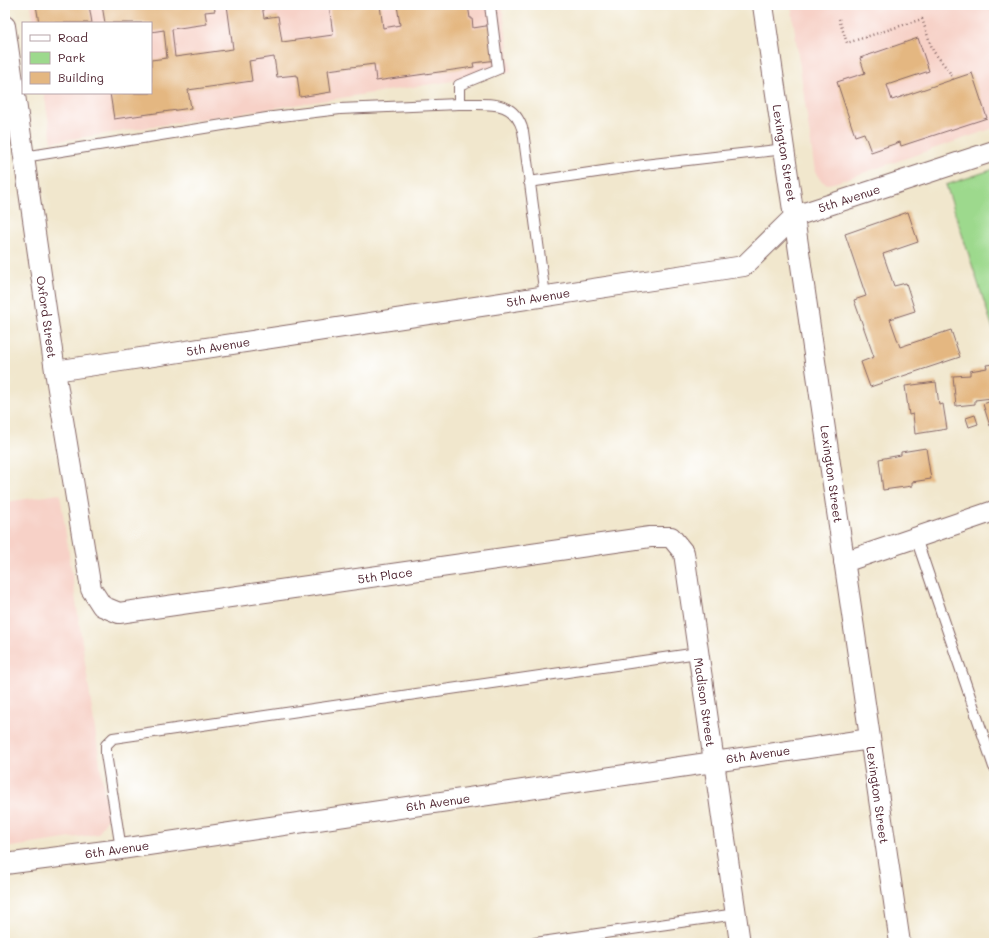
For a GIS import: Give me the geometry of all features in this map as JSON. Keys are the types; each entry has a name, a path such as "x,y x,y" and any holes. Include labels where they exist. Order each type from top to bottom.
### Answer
{"street":[{"name":"Lexington Street","path":"763,5 900,943"},
{"name":"Oxford Street","path":"5,26 10,95 24,157 55,371 91,589 102,606"},
{"name":"5th Avenue","path":"55,371 744,266 794,216 994,151"},
{"path":"844,562 994,511"},
{"name":"5th Place","path":"102,606 119,613 650,537 671,537"},
{"name":"Madison Street","path":"671,537 684,553 740,943"},
{"name":"6th Avenue","path":"5,864 121,849 870,738"}],"lane":[{"path":"459,104 459,85 498,69 490,5"},
{"path":"24,157 340,109 459,104 500,105 511,110 519,119 530,182 545,296"},
{"path":"530,182 644,165 785,149"},
{"path":"916,538 994,767"},
{"path":"121,849 106,754 106,745 113,738 698,654"},
{"path":"535,943 736,914"}],"path":[{"path":"839,19 847,43 922,20 933,51 950,71 953,80"}],"shaded area":[{"path":"31,5 502,5 511,72 52,142 44,94 152,94 152,22 34,22"},
{"path":"791,5 994,5 994,128 837,182 828,184 821,181 815,172"},
{"path":"60,494 108,817 98,834 5,848 5,502"}],"green space":[{"path":"994,169 994,332 946,185"}],"building":[{"path":"36,5 89,5 92,22 39,22"},
{"path":"102,5 214,5 215,11 205,12 207,24 172,29 175,57 233,49 227,5 262,5 264,18 278,16 282,42 333,35 329,5 380,5 383,28 400,25 397,5 468,5 473,28 492,25 497,60 473,63 474,67 376,81 374,64 328,70 331,92 300,97 297,75 277,77 274,57 249,61 252,81 188,90 191,108 114,119 110,94 152,94 152,60 167,58 164,30 152,32 152,22 105,22"},
{"path":"918,38 929,71 887,85 892,100 972,73 987,118 901,146 900,142 871,152 864,133 855,136 837,82 865,73 860,58"},
{"path":"908,212 918,242 883,254 894,286 906,283 915,311 890,319 900,347 951,330 960,357 870,387 861,362 874,357 854,300 866,296 845,234"},
{"path":"994,364 994,394 991,394 992,398 975,400 975,404 956,406 953,376 970,375 970,371 987,368 986,365"},
{"path":"936,382 939,405 943,404 947,429 915,434 913,414 909,415 905,386"},
{"path":"994,400 994,425 990,426 983,404"},
{"path":"975,415 978,424 969,427 966,418"},
{"path":"926,448 931,479 912,482 912,486 883,490 879,459 901,455 901,452"}]}
